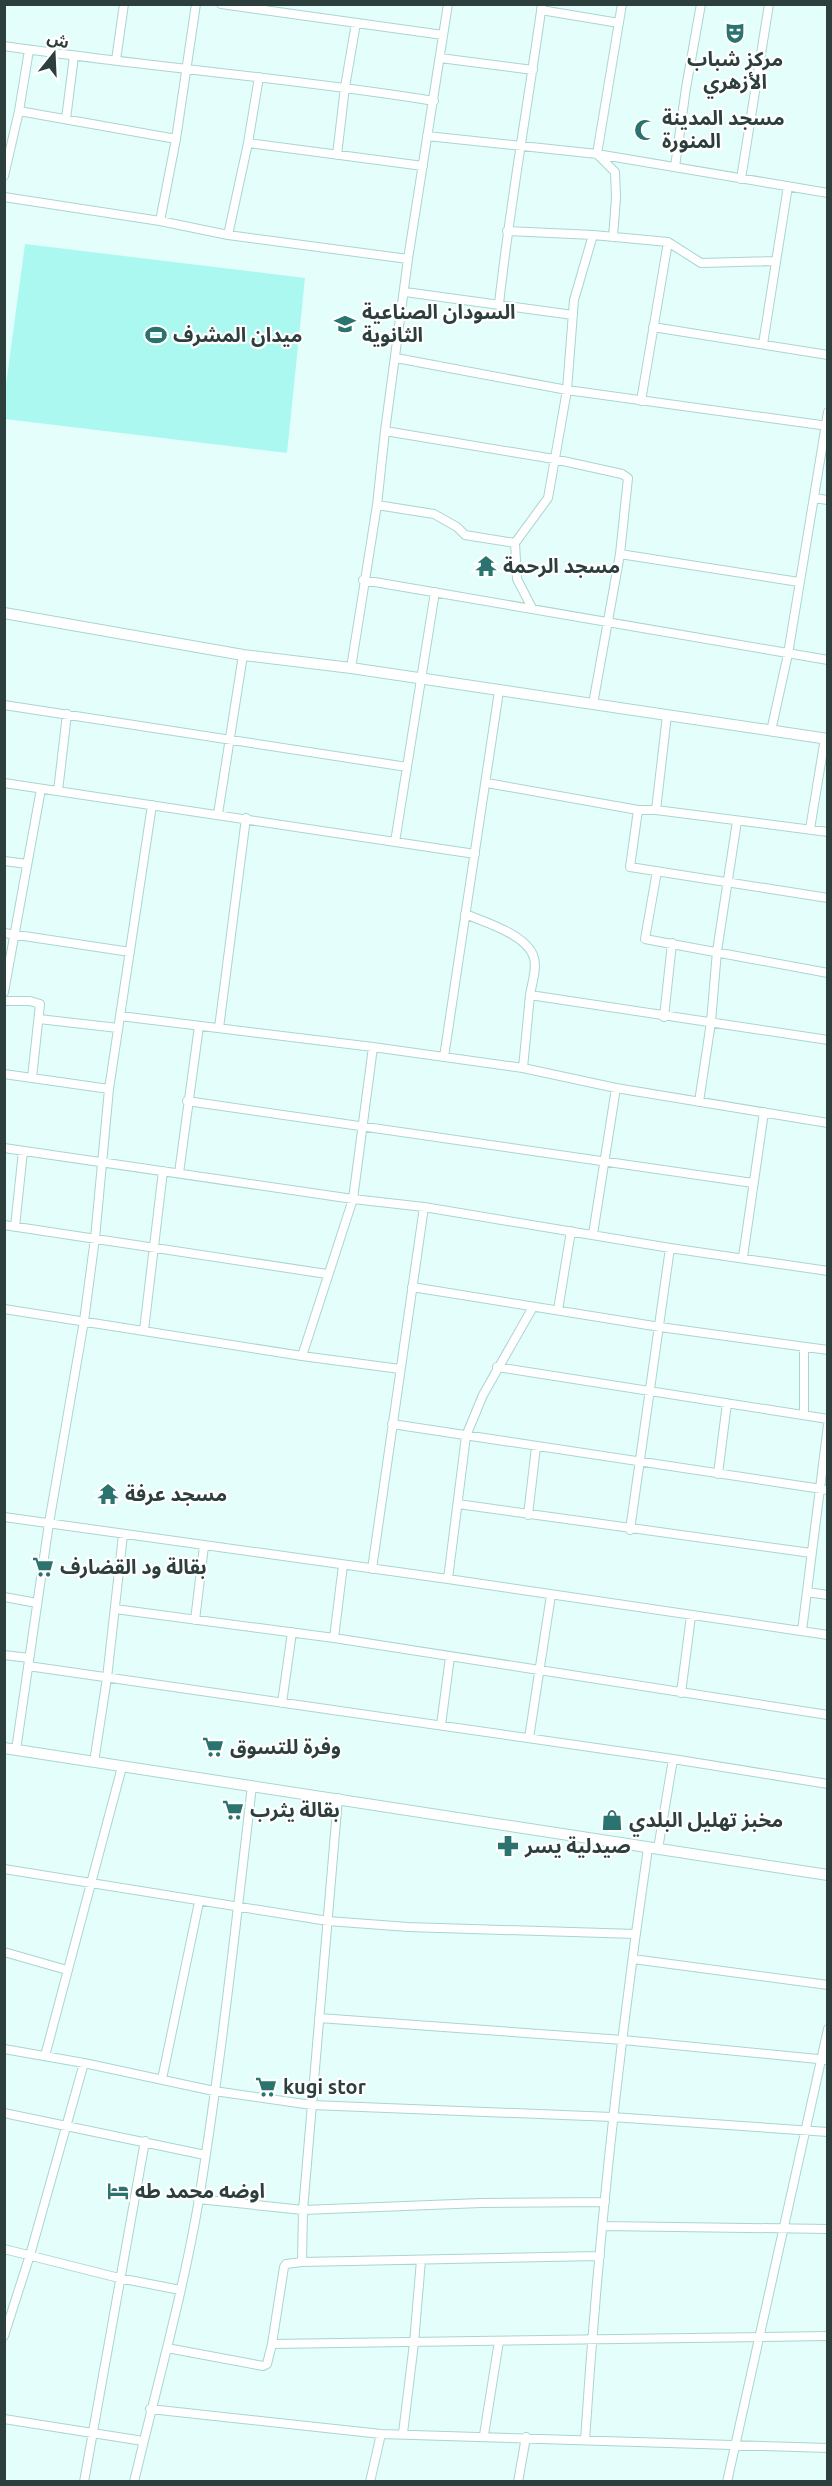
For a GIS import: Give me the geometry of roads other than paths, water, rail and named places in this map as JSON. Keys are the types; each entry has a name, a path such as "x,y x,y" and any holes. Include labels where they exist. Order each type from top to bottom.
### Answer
{"street":[{"path":"116,60 124,4"},
{"path":"160,221 176,139 196,4"},
{"path":"221,4 443,35"},
{"path":"287,14 288,4"},
{"path":"351,668 363,580 377,505 408,259 448,4"},
{"path":"597,154 622,4"},
{"path":"675,167 701,4"},
{"path":"741,178 769,4"},
{"path":"499,304 507,231 522,146 541,7 618,22"},
{"path":"338,154 345,87 356,23"},
{"path":"4,46 345,87 434,102"},
{"path":"4,176 19,111 29,50"},
{"path":"66,119 74,56"},
{"path":"440,58 533,70"},
{"path":"228,235 248,143 259,77"},
{"path":"19,111 176,139"},
{"path":"428,136 597,154 828,193"},
{"path":"248,143 423,166"},
{"path":"597,154 615,172 613,237"},
{"path":"763,344 788,186"},
{"path":"4,197 160,221 228,235 408,259"},
{"path":"507,231 593,235 668,242 701,263 776,261"},
{"path":"532,608 517,579 515,543 548,498 567,390 574,300 593,235"},
{"path":"641,401 668,242"},
{"path":"405,292 573,315"},
{"path":"653,327 828,354"},
{"path":"396,358 567,390 827,425"},
{"path":"771,731 788,654 828,412"},
{"path":"385,431 554,459 622,474 628,478 620,554 593,704"},
{"path":"814,498 828,500"},
{"path":"377,505 434,514 458,527 465,535 515,543"},
{"path":"620,554 799,582"},
{"path":"363,580 828,660"},
{"path":"395,842 435,592"},
{"path":"4,613 243,655 422,678 826,738 810,829"},
{"path":"218,814 243,655"},
{"path":"444,1057 487,783 499,691"},
{"path":"4,705 407,767"},
{"path":"58,791 67,714"},
{"path":"656,810 667,715"},
{"path":"4,783 475,854"},
{"path":"487,783 638,810 656,810 828,832"},
{"path":"4,992 41,789"},
{"path":"16,1750 37,1603 84,1321 95,1238 109,1089 152,805"},
{"path":"638,810 630,867 828,898"},
{"path":"219,1028 246,818"},
{"path":"699,1102 711,1022 717,951 737,821"},
{"path":"4,861 27,864"},
{"path":"657,871 645,939 828,973"},
{"path":"465,914 506,932 528,946 535,960 523,1068"},
{"path":"4,933 130,952"},
{"path":"664,1017 672,943"},
{"path":"530,995 828,1041"},
{"path":"4,1001 30,1001 40,1004 32,1078"},
{"path":"120,1016 523,1068 616,1088 828,1123"},
{"path":"39,1019 118,1028"},
{"path":"179,1173 199,1026"},
{"path":"302,1356 353,1199 373,1047"},
{"path":"4,1074 109,1089"},
{"path":"592,1234 616,1088"},
{"path":"187,1101 753,1183"},
{"path":"742,1257 764,1113"},
{"path":"4,1148 353,1199 424,1207 670,1248 828,1270"},
{"path":"15,1227 24,1151"},
{"path":"144,1330 164,1171"},
{"path":"372,1569 424,1207"},
{"path":"4,1226 327,1275"},
{"path":"558,1310 571,1231"},
{"path":"630,1530 670,1248"},
{"path":"412,1287 660,1327 828,1350"},
{"path":"448,1579 466,1436 479,1402 532,1307"},
{"path":"4,1309 302,1356 400,1369"},
{"path":"804,1347 804,1415"},
{"path":"498,1367 828,1419"},
{"path":"718,1474 727,1403"},
{"path":"392,1424 536,1448 823,1489"},
{"path":"802,1631 811,1553 823,1489 828,1425"},
{"path":"528,1515 536,1448"},
{"path":"458,1504 630,1530 811,1553"},
{"path":"4,1517 828,1635"},
{"path":"94,1762 107,1678 123,1535"},
{"path":"195,1620 204,1546"},
{"path":"334,1638 343,1565"},
{"path":"807,1592 828,1595"},
{"path":"529,1738 551,1595"},
{"path":"4,1597 37,1603"},
{"path":"115,1609 334,1638 828,1714"},
{"path":"681,1693 692,1616"},
{"path":"282,1703 292,1632"},
{"path":"4,1654 28,1662 107,1678 673,1759 828,1784"},
{"path":"441,1725 450,1657"},
{"path":"4,1748 828,1875"},
{"path":"585,2440 591,2338 612,2117 636,1934 673,1759"},
{"path":"45,2056 122,1767"},
{"path":"134,2481 150,2409 167,2348 198,2199 214,2091 252,1786"},
{"path":"302,2262 303,2210 338,1798"},
{"path":"4,1869 328,1921 408,1927 636,1934"},
{"path":"162,2079 199,1902"},
{"path":"4,1952 68,1970"},
{"path":"633,1959 828,1985"},
{"path":"319,2018 622,2040 824,2060"},
{"path":"727,2481 761,2338 783,2229 824,2060 828,2029"},
{"path":"4,2049 84,2063 214,2091 312,2105 612,2117 828,2132"},
{"path":"4,2336 30,2255 84,2063"},
{"path":"4,2113 205,2155"},
{"path":"84,2481 145,2141"},
{"path":"198,2199 303,2210 481,2203 605,2202"},
{"path":"603,2226 828,2229"},
{"path":"4,2248 119,2278 180,2290"},
{"path":"167,2348 263,2366 269,2362 286,2264 600,2256"},
{"path":"402,2433 414,2343 421,2260"},
{"path":"272,2344 828,2336"},
{"path":"484,2435 499,2341"},
{"path":"150,2409 381,2434 484,2435 828,2448"},
{"path":"4,2419 143,2440"},
{"path":"370,2481 381,2434"},
{"path":"518,2481 526,2437"}],"place":[{"name":"مركز شباب الأزهري","path":"735,33"},
{"name":"مسجد المدينة المنورة","path":"645,130"},
{"name":"السودان الصناعية الثانوية","path":"345,324"},
{"name":"ميدان المشرف","path":"156,335"},
{"name":"مسجد الرحمة","path":"486,566"},
{"name":"مسجد عرفة","path":"108,1494"},
{"name":"بقالة ود القضارف","path":"43,1567"},
{"name":"وفرة للتسوق","path":"213,1747"},
{"name":"بقالة يثرب","path":"233,1810"},
{"name":"مخبز تهليل البلدي","path":"612,1820"},
{"name":"صيدلية يسر","path":"508,1846"},
{"name":"kugi stor","path":"266,2087"},
{"name":"اوضه محمد طه","path":"118,2191"}]}
